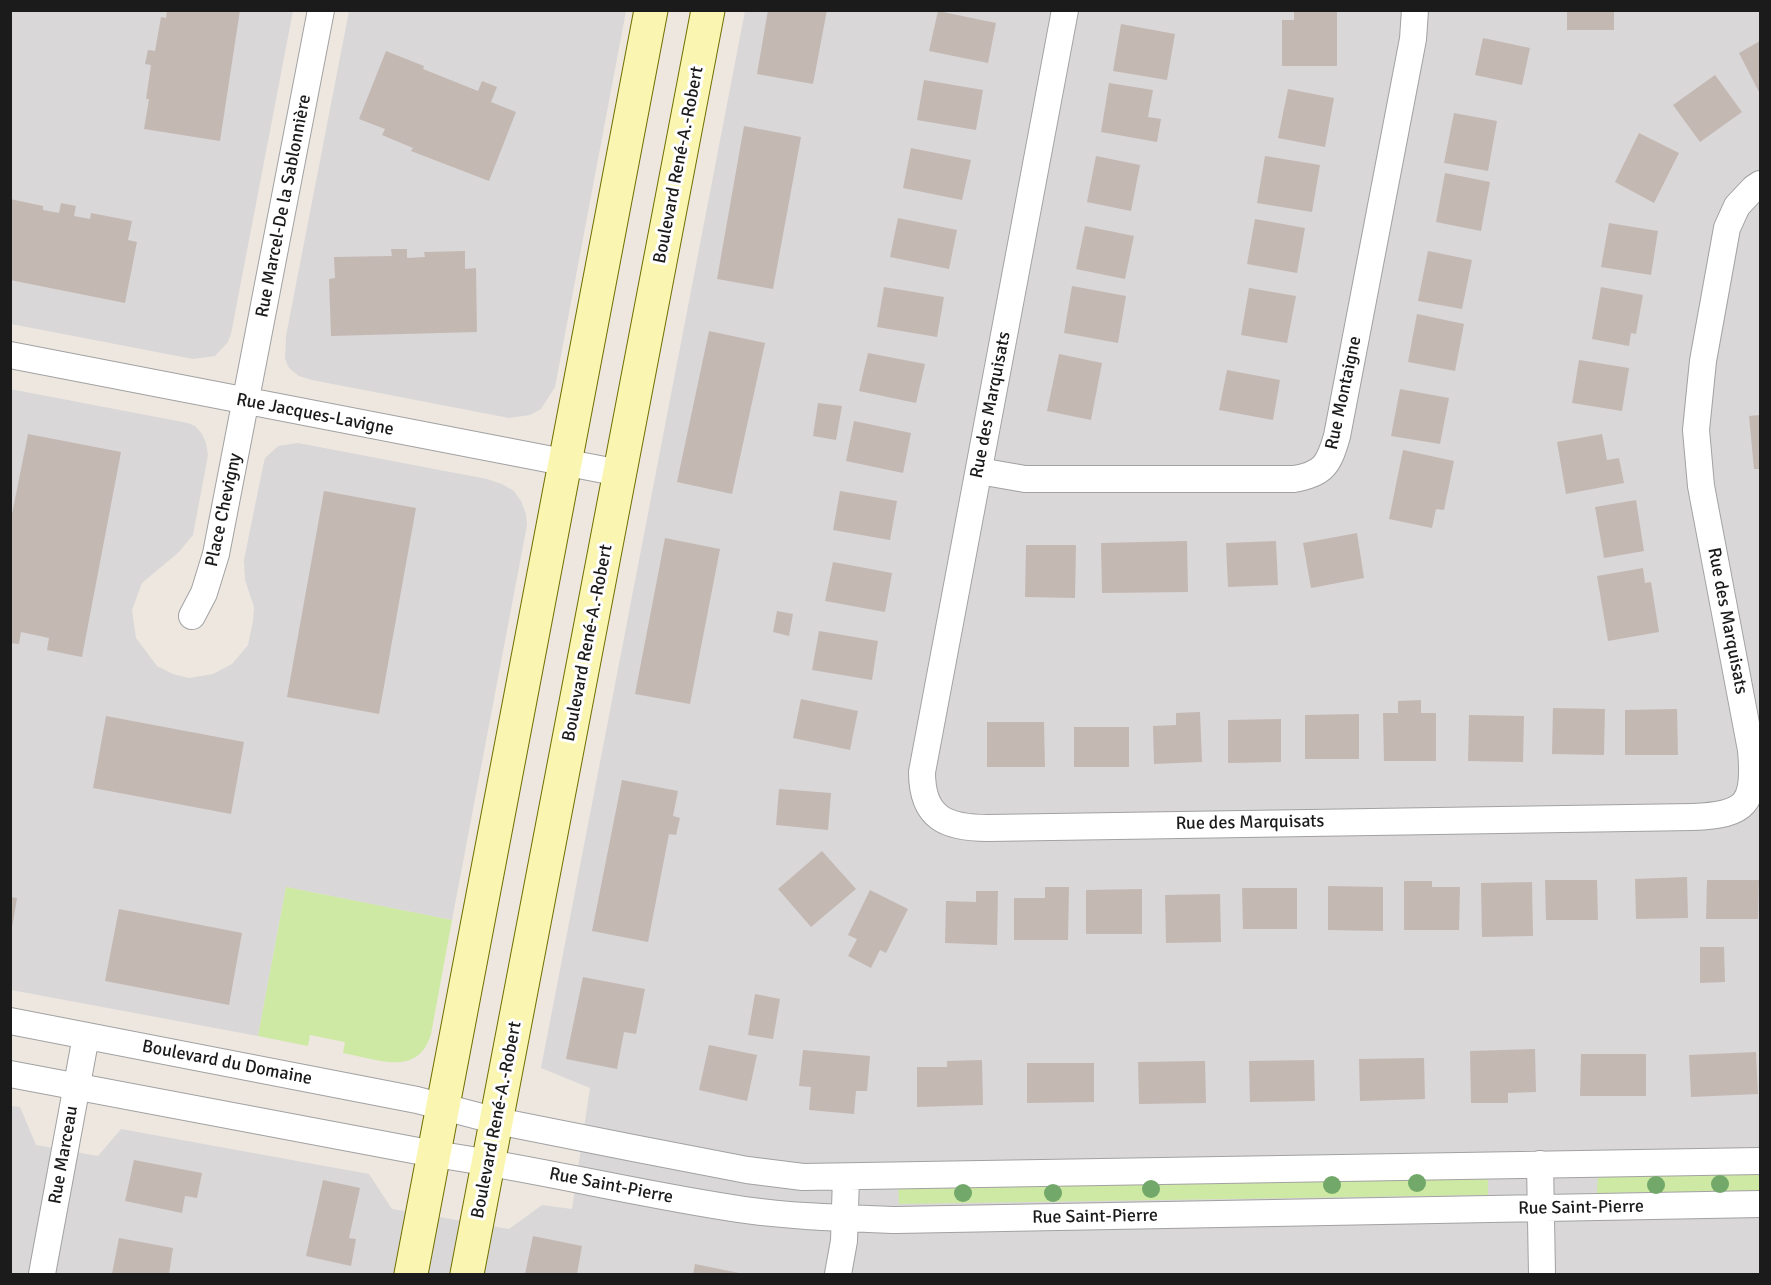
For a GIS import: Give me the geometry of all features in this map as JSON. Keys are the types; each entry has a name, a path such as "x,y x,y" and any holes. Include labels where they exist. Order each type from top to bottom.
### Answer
{"street":[{"name":"Rue Marcel-De la Sablonnière","path":"247,402 321,10"},
{"path":"411,1275 651,10"},
{"name":"Boulevard René-A.-Robert","path":"467,1275 708,10"},
{"name":"Rue des Marquisats","path":"1065,10 922,772 923,795 927,805 940,818 950,823 974,828 1000,828 1693,817 1722,815 1738,808 1750,795 1753,764 1701,486 1696,449 1696,409 1727,228 1737,206 1761,184"},
{"name":"Rue Montaigne","path":"979,471 1025,479 1294,479 1305,477 1325,467 1337,436 1413,39 1415,10"},
{"name":"Rue Jacques-Lavigne","path":"10,355 620,473"},
{"name":"Place Chevigny","path":"192,616 204,593 214,562 247,402"},
{"name":"Boulevard du Domaine","path":"10,1021 444,1106"},
{"name":"Rue Marceau","path":"42,1275 86,1036"},
{"path":"10,1074 434,1154"},
{"path":"444,1106 497,1121 755,1171 803,1177 1761,1161"},
{"name":"Rue Saint-Pierre","path":"434,1154 746,1210 846,1218 908,1220 1761,1204"},
{"path":"1540,1164 1542,1275"},
{"path":"838,1275 844,1247 846,1177"}],"shaded area":[{"path":"10,11 293,11 231,334 228,342 215,356 193,359 11,324"},
{"path":"349,11 626,11 555,387 541,409 530,415 509,418 312,380 299,376 289,368 285,359 286,336"},
{"path":"745,11 1760,11 1760,1274 11,1274 11,1106 20,1107 36,1145 98,1156 121,1129 369,1174 392,1209 509,1229 542,1205 572,1209 590,1088 541,1068"},
{"path":"10,389 188,423 195,426 202,434 208,455 193,535 179,552 142,583 132,610 136,638 157,666 173,674 189,678 213,674 232,664 248,645 254,607 245,580 244,560 265,458 278,446 298,443 487,479 514,491 526,514 527,525 452,920 286,887 258,1036 11,990"}],"green space":[{"path":"286,887 452,920 431,1034 425,1048 417,1056 406,1061 382,1061 343,1053 345,1042 310,1035 308,1046 258,1036"},
{"path":"1760,1173 1760,1191 1597,1193 1598,1175"},
{"path":"1488,1177 1488,1195 899,1204 898,1185"}],"building":[{"path":"167,10 240,10 220,141 144,129 151,65 145,64 148,50 155,51 161,17 166,18"},
{"path":"768,10 827,10 813,84 757,74"},
{"path":"1294,10 1337,10 1337,66 1282,66 1282,20 1294,20"},
{"path":"1567,10 1614,10 1614,30 1567,30"},
{"path":"938,11 996,23 988,63 929,51"},
{"path":"1121,24 1175,34 1167,80 1113,71"},
{"path":"1483,38 1530,48 1522,85 1475,75"},
{"path":"1760,41 1760,94 1739,53"},
{"path":"386,51 478,91 482,81 497,87 491,102 516,112 489,181 411,151 413,148 382,135 385,129 359,119"},
{"path":"1715,75 1742,112 1700,142 1673,105"},
{"path":"924,80 983,90 976,130 917,120"},
{"path":"1109,83 1153,90 1148,117 1161,119 1157,142 1101,132"},
{"path":"1288,89 1334,98 1325,147 1278,138"},
{"path":"1454,113 1497,121 1488,171 1444,163"},
{"path":"744,126 801,137 773,289 717,279"},
{"path":"1639,133 1679,153 1654,203 1615,182"},
{"path":"911,148 971,160 962,200 903,188"},
{"path":"1096,156 1140,165 1131,211 1087,202"},
{"path":"1265,156 1320,165 1312,212 1257,203"},
{"path":"1445,173 1490,182 1481,231 1436,222"},
{"path":"10,199 43,206 43,210 59,213 61,203 76,206 74,216 90,219 91,213 132,221 128,240 137,242 125,303 10,280"},
{"path":"898,218 957,230 949,269 890,257"},
{"path":"1255,219 1305,228 1297,273 1247,264"},
{"path":"1609,223 1658,231 1651,275 1601,267"},
{"path":"1085,226 1134,236 1125,279 1076,269"},
{"path":"391,249 407,249 407,258 425,257 424,252 465,251 465,269 476,268 477,332 331,336 329,279 335,278 334,257 392,256"},
{"path":"1428,251 1472,260 1462,309 1418,301"},
{"path":"1072,286 1126,296 1118,343 1064,333"},
{"path":"884,287 944,297 937,337 877,327"},
{"path":"1601,287 1643,295 1636,334 1631,333 1629,346 1592,339"},
{"path":"1249,288 1296,296 1287,343 1241,335"},
{"path":"1417,314 1464,324 1455,371 1408,362"},
{"path":"709,331 765,343 732,494 677,482"},
{"path":"868,353 925,364 916,403 859,391"},
{"path":"1059,354 1102,363 1091,420 1047,411"},
{"path":"1579,360 1629,368 1622,411 1572,403"},
{"path":"1227,370 1280,380 1273,420 1219,410"},
{"path":"1400,389 1449,398 1440,444 1391,436"},
{"path":"818,403 842,406 836,440 813,436"},
{"path":"1760,415 1760,469 1754,469 1749,416"},
{"path":"854,421 911,433 903,473 846,461"},
{"path":"28,434 121,452 82,657 47,650 49,638 21,632 19,644 10,643 10,524"},
{"path":"1602,434 1607,460 1619,458 1624,483 1566,494 1557,442"},
{"path":"1403,450 1454,461 1444,510 1436,509 1432,528 1389,519"},
{"path":"324,491 416,508 379,714 287,697"},
{"path":"840,491 897,501 890,540 833,530"},
{"path":"1636,500 1644,551 1604,558 1595,507"},
{"path":"1357,533 1364,578 1311,588 1303,543"},
{"path":"665,538 720,549 690,704 635,694"},
{"path":"1187,541 1188,592 1102,593 1101,543"},
{"path":"1276,541 1278,585 1228,587 1226,543"},
{"path":"1026,545 1076,545 1075,598 1025,597"},
{"path":"833,562 892,573 885,612 825,601"},
{"path":"1643,568 1645,583 1651,582 1659,632 1608,641 1597,576"},
{"path":"777,611 793,614 789,636 773,632"},
{"path":"819,631 878,641 872,680 812,670"},
{"path":"801,699 858,711 850,750 793,738"},
{"path":"1421,700 1421,713 1436,713 1436,761 1384,761 1383,713 1398,713 1398,701"},
{"path":"1553,708 1605,709 1604,755 1552,754"},
{"path":"1677,709 1678,755 1625,755 1625,710"},
{"path":"1200,712 1202,762 1154,764 1153,726 1176,725 1176,713"},
{"path":"1359,714 1359,759 1305,759 1305,715"},
{"path":"1469,715 1524,716 1523,762 1468,761"},
{"path":"106,716 244,742 231,814 93,788"},
{"path":"1281,719 1281,762 1228,763 1228,720"},
{"path":"987,722 1044,722 1045,767 987,767"},
{"path":"1074,727 1129,727 1129,767 1074,767"},
{"path":"622,780 678,791 673,816 680,818 676,835 669,834 648,942 592,931"},
{"path":"779,789 831,793 828,830 776,825"},
{"path":"822,851 856,889 811,927 778,889"},
{"path":"1687,877 1688,918 1636,919 1635,879"},
{"path":"1545,880 1597,880 1598,920 1546,920"},
{"path":"1707,880 1759,880 1758,919 1706,919"},
{"path":"1404,881 1432,881 1432,887 1460,887 1459,930 1404,930"},
{"path":"1532,882 1533,936 1482,937 1481,883"},
{"path":"1328,886 1383,887 1383,931 1328,930"},
{"path":"1045,887 1069,887 1068,940 1014,940 1014,898 1045,898"},
{"path":"1242,888 1297,888 1297,929 1243,929"},
{"path":"1142,889 1142,934 1086,934 1086,890"},
{"path":"870,890 908,909 886,953 880,950 871,968 848,956 857,939 848,935"},
{"path":"976,891 998,891 997,945 945,943 946,901 976,902"},
{"path":"1220,894 1221,942 1166,943 1165,895"},
{"path":"10,897 17,898 12,928 10,928"},
{"path":"119,909 242,933 229,1005 105,981"},
{"path":"1700,947 1724,947 1725,982 1700,983"},
{"path":"583,977 645,989 636,1034 624,1032 617,1069 566,1059"},
{"path":"755,994 780,999 773,1039 748,1035"},
{"path":"709,1045 757,1055 747,1101 699,1090"},
{"path":"1535,1049 1536,1092 1508,1093 1508,1103 1471,1103 1470,1051"},
{"path":"803,1050 870,1056 867,1091 856,1091 854,1114 809,1110 811,1087 799,1086"},
{"path":"1756,1052 1758,1094 1691,1097 1689,1055"},
{"path":"1581,1054 1646,1054 1646,1096 1580,1096"},
{"path":"1424,1058 1425,1099 1360,1101 1359,1059"},
{"path":"982,1060 983,1105 917,1107 917,1067 947,1067 947,1061"},
{"path":"1314,1060 1315,1101 1250,1102 1249,1061"},
{"path":"1205,1061 1206,1103 1139,1104 1138,1062"},
{"path":"1027,1063 1094,1063 1094,1102 1027,1103"},
{"path":"134,1160 202,1173 197,1198 185,1196 182,1213 125,1201"},
{"path":"323,1180 360,1188 349,1238 356,1239 351,1266 306,1256"},
{"path":"533,1236 582,1246 577,1274 525,1274"},
{"path":"119,1238 173,1248 169,1274 112,1274"},
{"path":"695,1264 739,1273 739,1274 693,1274"}]}
